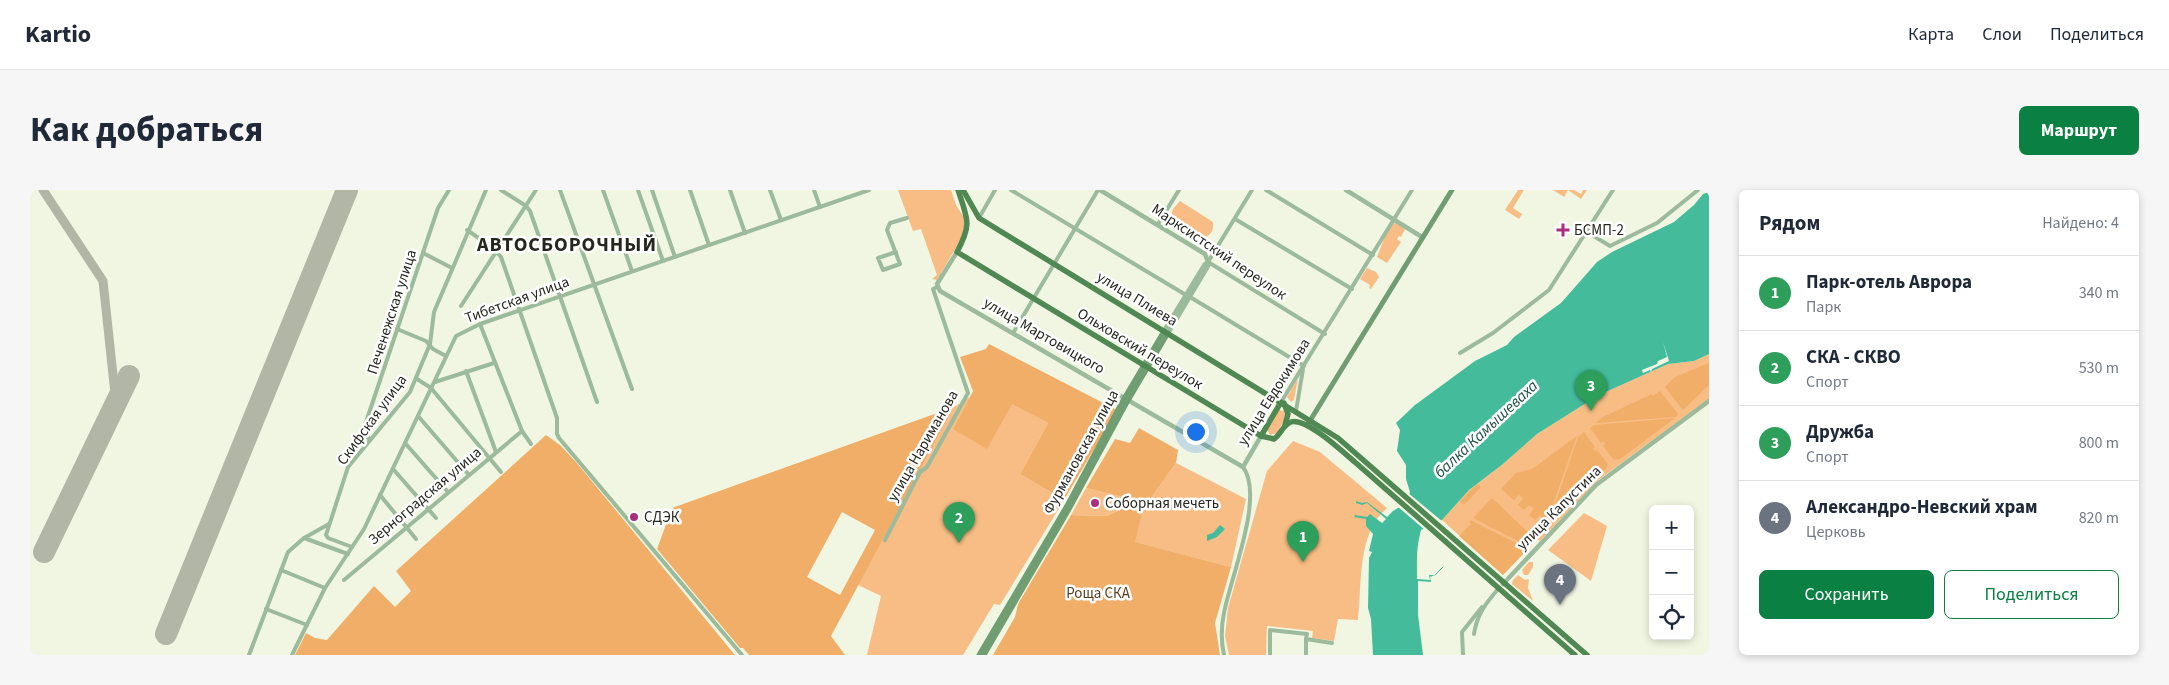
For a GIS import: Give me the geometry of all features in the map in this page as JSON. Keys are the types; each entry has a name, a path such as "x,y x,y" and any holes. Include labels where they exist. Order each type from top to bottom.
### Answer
{"main road":[{"path":"957,252 968,229 966,214 958,190"},
{"path":"963,190 979,218"},
{"path":"1308,424 1452,190"},
{"name":"улица Плиева","path":"979,218 1283,402 1296,411 1308,424"},
{"name":"Ольховский переулок","path":"957,252 1261,436"},
{"name":"Фурмановская улица","path":"979,655 1166,332"},
{"name":"Фурмановская улица","path":"984,655 1068,511 1127,398"},
{"path":"1261,436 1274,439 1285,425 1288,414 1283,402"},
{"name":"улица Евдокимова","path":"1261,436 1283,402"},
{"path":"1285,425 1295,421 1308,424 1338,438 1587,655"},
{"path":"1308,424 1576,655"}],"street":[{"name":"Печенежская улица","path":"370,440 364,432 438,208 449,190"},
{"name":"Скифская улица","path":"329,524 348,467 410,392 430,344 434,312 467,230 486,190"},
{"path":"501,190 526,206 530,211 597,402"},
{"path":"461,306 536,190"},
{"path":"560,190 632,390"},
{"path":"603,190 632,271"},
{"path":"638,190 663,261"},
{"path":"652,190 675,257"},
{"path":"690,190 710,245"},
{"path":"730,190 745,233"},
{"path":"770,190 781,220"},
{"path":"814,190 820,207"},
{"name":"Тибетская улица","path":"292,655 325,588 360,536 456,336 480,324 870,190"},
{"path":"979,218 995,190"},
{"path":"1011,190 1304,366 1296,411"},
{"path":"1013,333 1099,190"},
{"name":"Марксистский переулок","path":"1099,190 1158,224 1204,254 1208,262 1325,334"},
{"path":"1158,224 1178,190"},
{"name":"Фурмановская улица","path":"1166,332 1208,266 1208,262 1252,190"},
{"path":"1266,190 1373,255"},
{"path":"1346,190 1422,237"},
{"name":"улица Евдокимова","path":"1283,402 1412,190"},
{"path":"1460,353 1493,333 1548,290 1613,190"},
{"path":"1587,232 1608,246 1657,223 1698,190"},
{"path":"896,252 878,258 882,270 900,264 896,252 887,230 890,223 907,218"},
{"path":"1235,219 1352,289"},
{"path":"467,230 501,257 557,418 557,434 559,438 742,655"},
{"path":"937,287 957,252"},
{"path":"423,253 452,268"},
{"name":"улица Мартовицкого","path":"937,287 940,291 1243,467"},
{"name":"улица Нариманова","path":"885,540 920,472 928,467 968,393 932,289 937,287"},
{"path":"480,324 522,431 531,444"},
{"path":"397,329 430,344 433,349 446,356"},
{"path":"434,382 494,362"},
{"path":"466,371 496,452"},
{"path":"416,379 431,388 501,472"},
{"name":"улица Капустина","path":"1474,634 1482,607 1596,485 1709,401"},
{"path":"418,416 468,474"},
{"name":"Зерноградская улица","path":"344,580 468,474 522,431"},
{"name":"улица Евдокимова","path":"1224,655 1221,631 1224,611 1249,510 1249,480 1243,467 1261,436"},
{"path":"405,443 448,492"},
{"path":"393,469 436,518"},
{"path":"380,495 416,539"},
{"path":"249,655 288,552 304,538 329,524"},
{"path":"329,524 326,535 328,538 352,548"},
{"path":"304,538 348,554"},
{"path":"281,570 325,588"},
{"path":"1463,655 1462,632 1482,607"},
{"path":"266,609 306,625"},
{"path":"1270,655 1270,630 1306,634 1306,655"},
{"path":"1306,639 1332,643"}],"shaded area":[{"path":"898,190 951,190 956,205 967,222 961,239 937,280 932,279 937,275 921,229 913,231"},
{"path":"1518,190 1524,190 1513,208 1522,214 1519,219 1505,210"},
{"path":"1553,190 1568,190 1564,197"},
{"path":"1568,190 1574,190 1581,194 1583,190 1587,190 1581,199"},
{"path":"1180,201 1213,222 1212,232 1204,238 1170,218 1173,209"},
{"path":"1396,223 1405,229 1401,237 1399,236 1397,239 1401,242 1387,263 1377,257 1385,236 1393,224"},
{"path":"1367,268 1376,272 1379,277 1371,289 1369,288 1370,285 1360,279"},
{"path":"1709,354 1709,399 1597,481 1540,541 1537,539 1503,575 1442,520 1469,490 1503,464 1537,434 1599,395 1668,364 1694,361"},
{"path":"1298,378 1294,400 1291,402 1287,397"},
{"path":"970,397 953,429 1012,403 1048,423 1020,474 1064,500 1000,605 994,604 963,655 867,655 881,596 858,585 954,407"},
{"path":"1279,410 1284,411 1286,417 1277,433 1270,435 1267,429"},
{"path":"1293,441 1320,452 1387,508 1377,518 1370,531 1366,545 1361,575 1358,620 1338,619 1334,641 1312,638 1313,631 1267,626 1266,655 1229,655 1225,636 1228,608 1267,471"},
{"path":"1176,463 1246,499 1231,567 1134,542 1143,509"},
{"path":"1086,488 1123,497 1119,510 1107,516 1071,515"},
{"path":"1584,513 1607,526 1591,581 1548,550"},
{"path":"1529,562 1533,562 1533,567 1528,575 1524,575 1522,570"},
{"path":"1518,575 1525,580 1529,579 1528,588 1533,601 1512,584"}],"green space":[{"path":"989,344 1117,410 1064,500 1020,474 1048,423 1012,404 987,449 953,429 973,391 960,357 986,349"},
{"path":"1709,363 1709,385 1683,410 1665,387 1675,377"},
{"path":"1660,391 1678,414 1676,417 1595,423 1603,417 1652,394 1653,396"},
{"path":"954,407 831,636 845,655 749,655 743,648 740,648 657,549 672,508","holes":["842,512 875,530 840,595 807,577"]},
{"path":"1675,418 1619,460 1614,460 1603,446 1605,444 1603,441 1601,443 1590,428 1594,425"},
{"name":"Роща СКА","path":"1139,428 1178,450 1176,463 1143,509 1135,542 1231,567 1215,623 1220,655 993,655 1015,617 1018,604 1071,515 1107,516 1119,510 1123,497 1086,488 1115,439 1130,443"},
{"path":"1584,432 1595,447 1593,449 1597,450 1608,464 1606,469 1594,478 1549,526 1578,437"},
{"path":"546,435 560,445 576,462 735,655 295,655 306,633 315,638 327,640 374,586 395,607 411,591 396,571"},
{"path":"1577,436 1543,528 1539,524 1544,519 1540,515 1535,520 1529,515 1534,509 1529,505 1524,510 1518,505 1523,499 1519,495 1514,500 1501,489 1516,473 1532,469"},
{"path":"1477,484 1481,487 1464,505 1460,501"},
{"path":"1492,498 1533,537 1534,542 1530,547 1475,519 1474,517"},
{"path":"1471,520 1528,549 1503,575 1459,536 1471,524 1469,522"}],"water":[{"name":"балка Камышеваха","path":"1709,192 1709,354 1694,361 1668,364 1599,395 1537,434 1503,464 1469,490 1442,520 1421,530 1417,560 1417,579 1430,580 1429,575 1435,575 1430,577 1431,582 1418,581 1418,615 1423,655 1373,655 1371,619 1368,608 1369,558 1372,552 1369,551 1373,534 1366,526 1366,519 1354,517 1355,515 1367,517 1370,514 1382,523 1386,519 1367,503 1362,505 1356,503 1356,501 1367,502 1387,517 1406,503 1410,492 1406,479 1406,465 1397,451 1400,430 1396,423 1415,405 1475,361 1507,345 1514,337 1561,303 1597,262 1612,252 1674,222 1694,205 1703,194"},
{"path":"1220,525 1225,529 1217,537 1207,541 1207,535 1213,533"}],"pier":[{"path":"1663,342 1669,361 1652,369 1651,372 1650,370 1643,373 1642,370 1657,364 1658,361 1667,357"},
{"path":"1407,492 1443,522 1425,530 1397,506 1404,502"}],"waterway":[{"path":"1435,575 1443,567"}],"taxiway":[{"path":"43,190 103,281 116,403"}],"runway":[{"path":"166,634 347,190"},
{"path":"44,552 129,376"}],"place":[{"name":"БСМП-2","path":"1563,230"},
{"name":"Дружба","path":"1591,411"},
{"name":"Соборная мечеть","path":"1095,503"},
{"name":"СДЭК","path":"634,517"},
{"name":"СКА - СКВО","path":"959,543"},
{"name":"Парк-отель Аврора","path":"1303,562"},
{"name":"Александро-Невский храм","path":"1560,605"}],"district":[{"name":"АВТОСБОРОЧНЫЙ","path":"567,245"}]}
